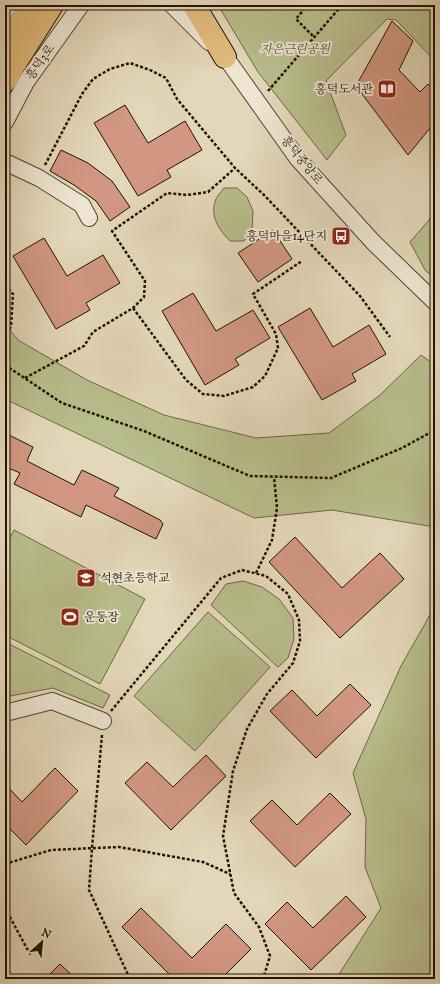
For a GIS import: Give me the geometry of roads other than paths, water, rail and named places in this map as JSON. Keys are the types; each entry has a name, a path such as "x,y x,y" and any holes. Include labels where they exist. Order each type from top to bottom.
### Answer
{"highway":[{"path":"5,45 31,5"},
{"path":"5,82 52,5"},
{"path":"194,5 225,57"}],"street":[{"path":"5,11 10,5"},
{"name":"흥덕3로","path":"5,122 26,82 81,5"},
{"path":"62,31 94,5"},
{"path":"172,5 225,57"},
{"name":"흥덕중앙로","path":"186,5 304,165 373,242 435,302"},
{"path":"5,162 39,178 82,205 89,218"},
{"path":"5,713 52,702 103,721"}],"place":[{"name":"흥덕도서관","path":"387,89"},
{"name":"흥덕마을14단지","path":"341,236"},
{"name":"석현초등학교","path":"86,578"},
{"name":"운동장","path":"70,617"}],"park label":[{"name":"자은근린공원","path":"295,49"}]}
